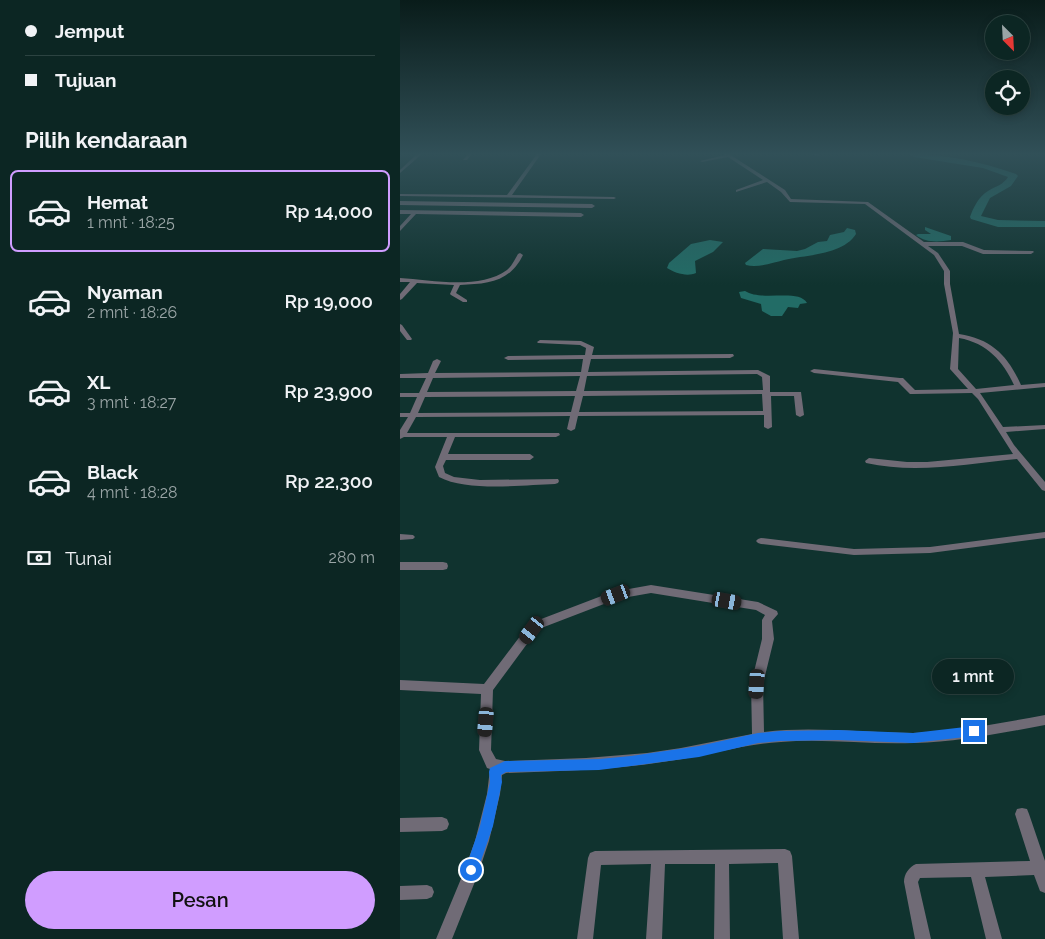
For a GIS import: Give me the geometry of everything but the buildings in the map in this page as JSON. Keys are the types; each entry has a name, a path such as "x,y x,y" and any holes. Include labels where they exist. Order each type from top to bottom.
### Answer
{"street":[{"path":"604,198 614,198"},
{"path":"788,198 790,201 866,203 936,254 946,267 956,336 954,367 974,391 1019,456 1045,488"},
{"path":"400,203 592,206"},
{"path":"400,212 581,215"},
{"path":"400,229 415,212"},
{"path":"924,244 963,244 983,252 1031,252"},
{"path":"400,280 458,283 486,280 502,275 513,268 520,255"},
{"path":"400,298 415,281"},
{"path":"458,283 453,294 465,301"},
{"path":"400,326 408,339"},
{"path":"956,336 977,339 990,347 1003,360 1019,388"},
{"path":"540,342 588,344 590,347 571,429"},
{"path":"508,358 730,356"},
{"path":"400,436 422,395 437,361"},
{"path":"814,371 896,380 905,383 909,390 913,392 974,391 1045,385"},
{"path":"400,376 758,372 766,376 768,427"},
{"path":"400,395 798,394 800,415"},
{"path":"400,415 767,413"},
{"path":"1001,430 1045,427"},
{"path":"400,436 556,434"},
{"path":"452,435 439,466 443,476 457,480 555,481"},
{"path":"869,461 927,465 1019,456"},
{"path":"443,457 530,457"},
{"path":"761,541 854,552 930,550 1045,535"},
{"path":"400,566 443,566"},
{"path":"758,738 757,684 768,639 767,620 773,614 758,606 660,590 642,590 616,595 536,626 487,689 485,754 492,764 505,766 599,764 631,761 699,751 758,738 804,735 932,737 1045,720"},
{"path":"400,685 487,689"},
{"path":"444,939 484,836 496,782 495,772 505,766"},
{"path":"1022,814 1042,868 1045,886"},
{"path":"400,825 442,824"},
{"path":"585,939 595,858 785,856 791,939"},
{"path":"722,857 722,939"},
{"path":"654,939 658,858"},
{"path":"923,939 912,882 913,874 921,870 1042,868"},
{"path":"976,870 994,939"},
{"path":"400,893 428,892"}],"water":[{"path":"925,227 951,236 951,240 932,241 916,235 931,234 925,230"},
{"path":"847,228 855,230 856,234 850,241 833,250 760,266 746,265 745,263 763,249 797,251 805,249 818,242 827,241 830,235 844,232"},
{"path":"710,240 723,242 713,252 695,261 696,273 689,275 681,274 667,268 669,263 691,244"},
{"path":"745,291 761,295 796,296 807,303 800,304 798,308 788,307 782,316 771,316 762,311 761,304 741,298 739,292"}],"waterway":[{"path":"986,198 975,217 981,220 1008,224 1045,224"}],"route":[{"path":"471,870 486,826 496,782 495,772 505,766 599,764 631,761 699,751 758,738 780,736 838,735 913,738 974,731"}]}
